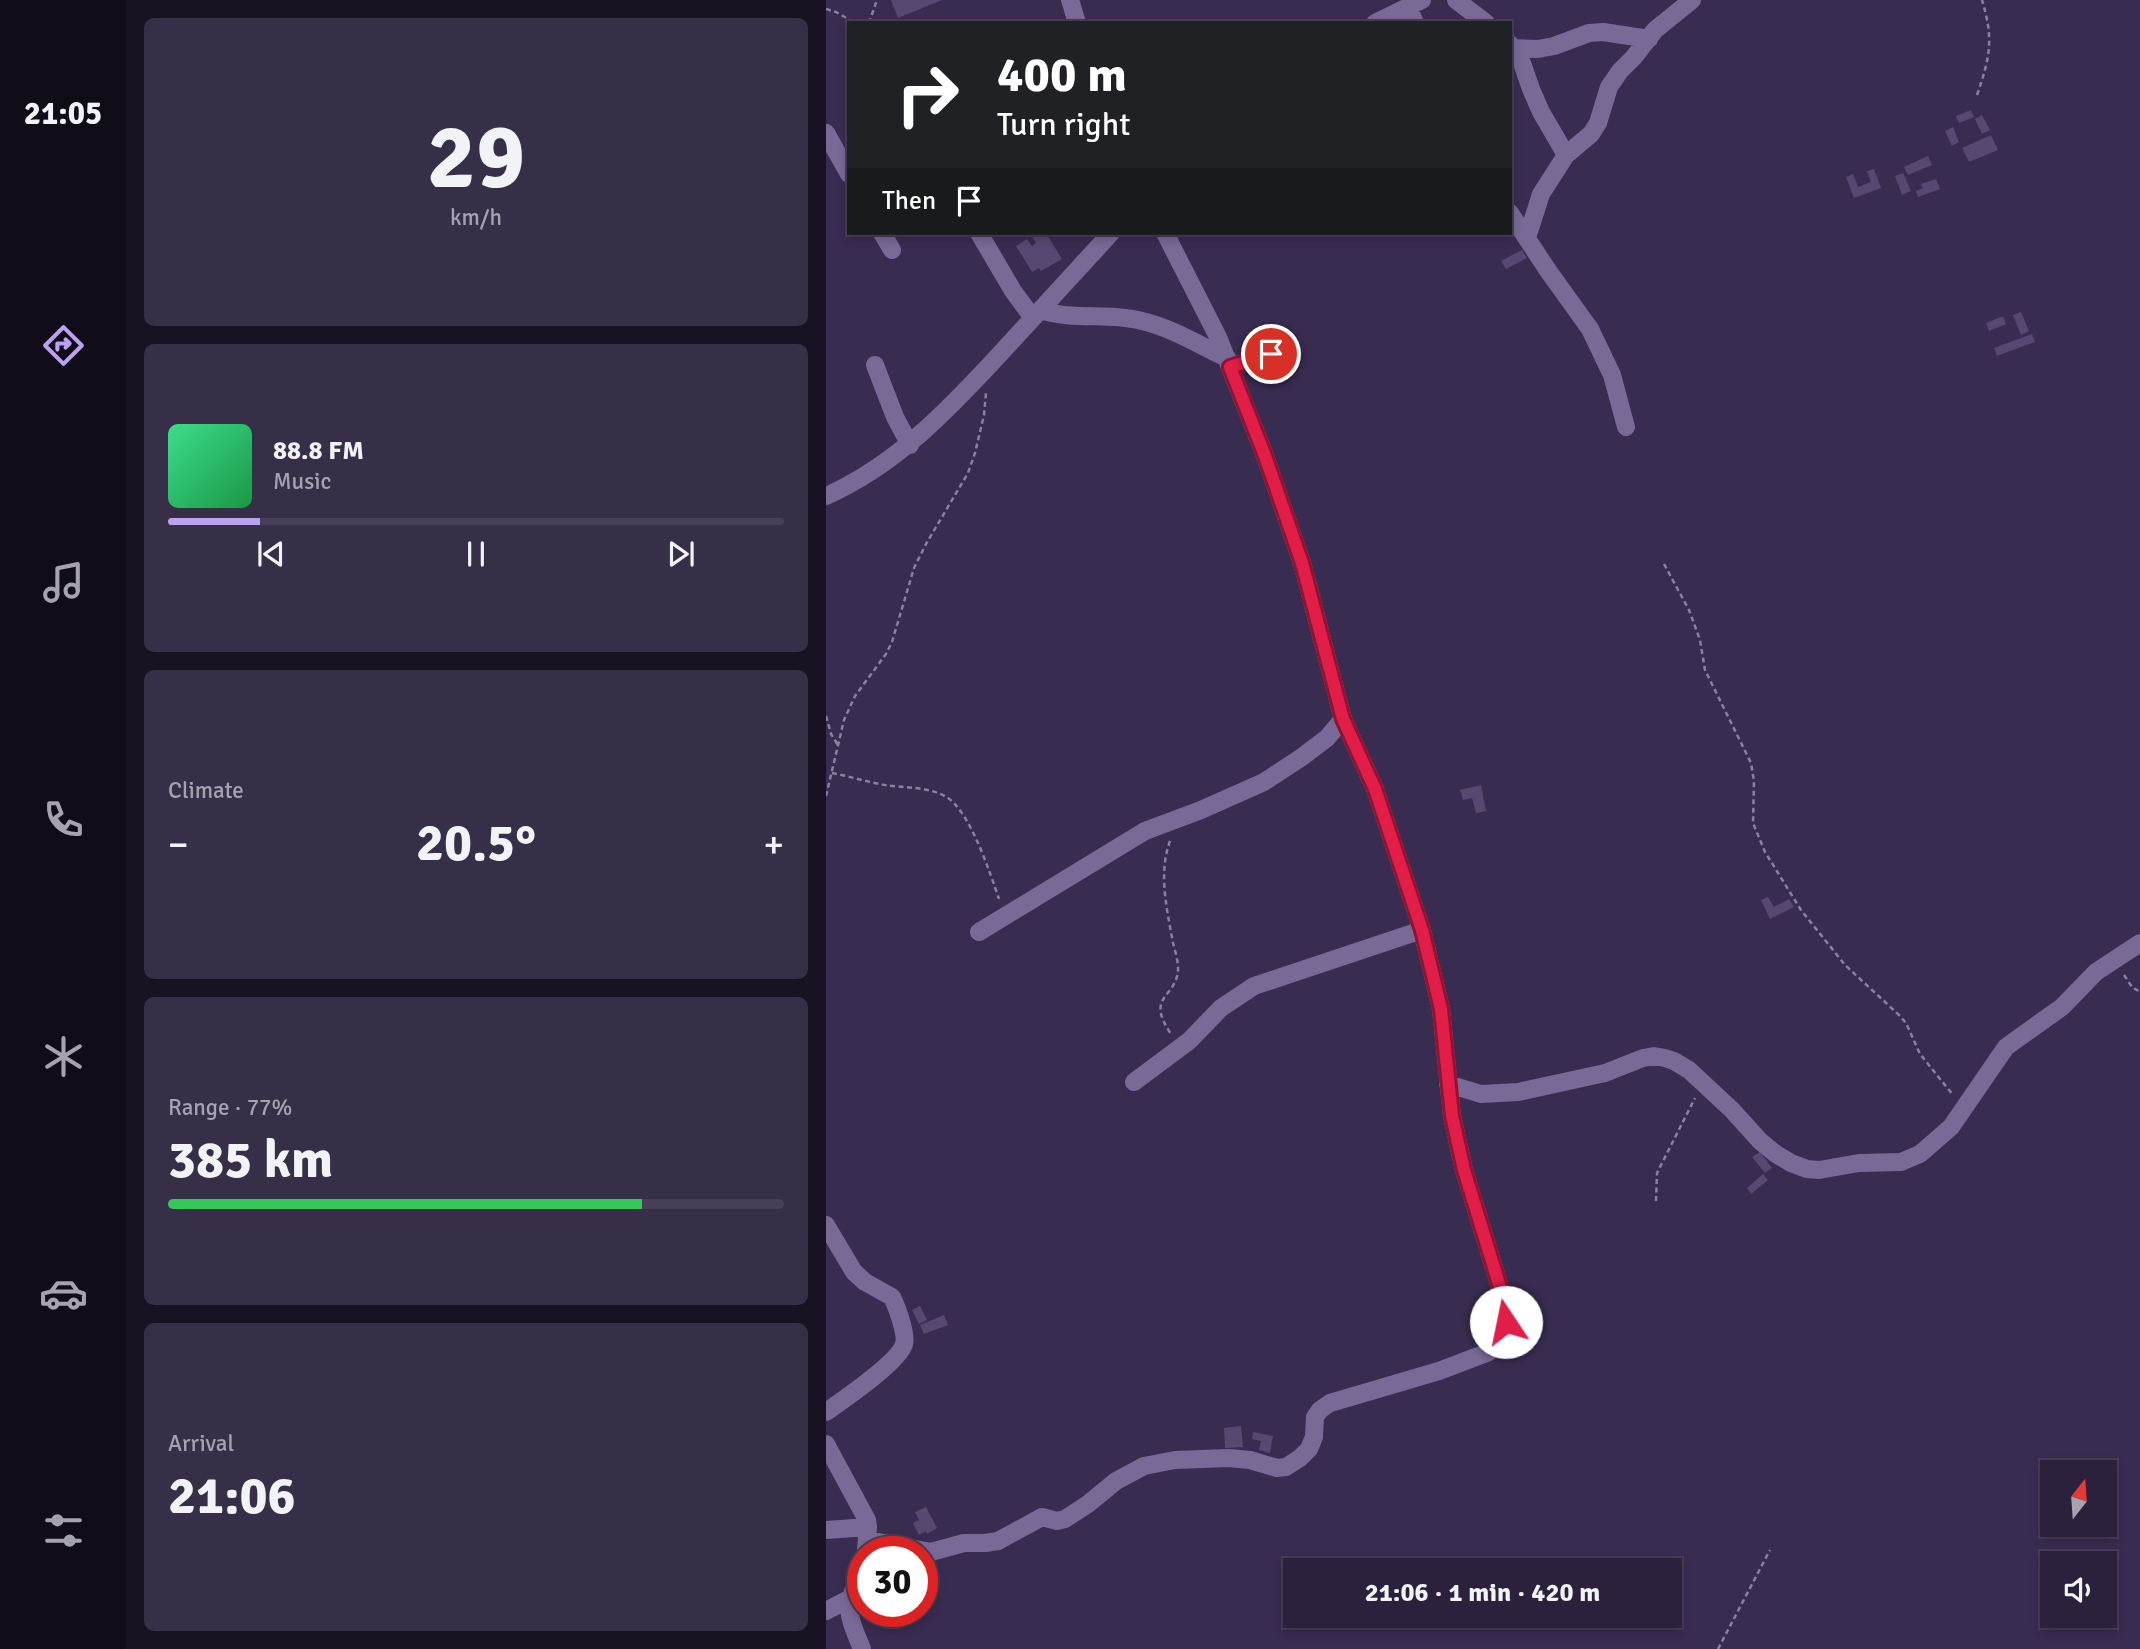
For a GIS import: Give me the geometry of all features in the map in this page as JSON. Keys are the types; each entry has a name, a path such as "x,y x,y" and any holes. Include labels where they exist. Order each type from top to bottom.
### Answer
{"street":[{"path":"1070,0 1076,21"},
{"path":"1456,0 1483,21"},
{"path":"1527,238 1541,194 1566,155 1591,134 1598,122 1609,87 1620,71 1671,15 1692,0"},
{"path":"1381,21 1415,10"},
{"path":"1512,46 1538,49 1589,33 1602,32 1649,38"},
{"path":"1512,48 1522,63 1541,112 1566,155"},
{"path":"828,139 847,171"},
{"path":"1512,216 1590,329 1612,375 1626,427"},
{"path":"883,235 892,250"},
{"path":"980,235 1002,274 1037,314 1113,316 1142,320 1168,328 1228,362 1288,349"},
{"path":"826,496 910,444 977,379 1109,235"},
{"path":"938,1550 964,1543 991,1543 1042,1517 1057,1521 1065,1519 1131,1472 1144,1466 1175,1460 1242,1458 1273,1467 1286,1467 1310,1449 1315,1417 1330,1403 1439,1371 1489,1352 1499,1345 1504,1334 1506,1322 1502,1300 1464,1170 1452,1116 1441,1009 1422,930 1375,789 1343,719 1302,563 1265,456 1228,362 1166,235"},
{"path":"875,365 895,417 910,444"},
{"path":"979,933 1145,831 1176,821 1264,782 1327,738 1343,719"},
{"path":"1134,1082 1199,1032 1221,1008 1254,986 1422,930"},
{"path":"1448,1084 1481,1094 1518,1092 1605,1073 1654,1056 1674,1061 1689,1070 1732,1110 1760,1141 1776,1154 1807,1169 1819,1170 1859,1163 1901,1162 1920,1154 1944,1134 2006,1047 2062,1007 2090,976 2140,943"},
{"path":"826,1225 854,1272 865,1282 892,1297 906,1336 901,1351 857,1390 826,1412"},
{"path":"826,1444 864,1514 867,1536"},
{"path":"826,1530 851,1536"},
{"path":"826,1611 847,1601"},
{"path":"853,1627 862,1649"}],"path":[{"path":"870,21 877,0"},
{"path":"1977,95 1990,49 1988,21 1982,0"},
{"path":"826,9 852,21"},
{"path":"826,796 844,720 855,696 892,642 906,590 920,555 964,481 975,453 986,399 983,387 977,379"},
{"path":"1664,564 1689,610 1699,640 1704,670 1751,763 1754,782 1752,823 1765,852 1801,910 1845,965 1906,1023 1920,1054 1964,1109"},
{"path":"826,716 831,734 839,746"},
{"path":"832,773 880,784 918,788 948,798 961,811 973,834 1006,915"},
{"path":"1176,821 1163,871 1178,964 1175,981 1161,1002 1160,1014 1181,1047"},
{"path":"2118,958 2129,984 2140,992"},
{"path":"1656,1201 1657,1173 1703,1083"},
{"path":"1718,1649 1770,1550"}],"building":[{"path":"891,0 942,0 898,18"},
{"path":"1971,110 1974,117 1959,123 1956,116"},
{"path":"1982,115 1990,130 1982,134 1975,119"},
{"path":"1953,127 1959,142 1952,146 1945,131"},
{"path":"1991,135 1998,150 1969,162 1962,148"},
{"path":"1928,156 1932,165 1908,175 1904,167"},
{"path":"1874,169 1881,188 1854,198 1846,177 1853,174 1858,187 1871,182 1867,171"},
{"path":"1903,173 1911,191 1902,195 1895,176"},
{"path":"1936,179 1940,189 1918,197 1916,191 1923,188 1921,184"},
{"path":"1031,235 1047,235 1062,259 1041,271 1039,268 1032,272 1016,246 1027,239 1032,246 1036,243"},
{"path":"1522,250 1527,258 1506,269 1501,261"},
{"path":"2021,312 2029,331 2021,335 2013,315"},
{"path":"2003,316 2006,324 1989,331 1986,323"},
{"path":"2032,334 2035,342 1997,356 1994,348"},
{"path":"1481,785 1486,811 1476,813 1472,798 1463,800 1460,790"},
{"path":"1768,897 1774,907 1789,899 1794,907 1770,919 1761,900"},
{"path":"1760,1152 1772,1168 1765,1173 1752,1157"},
{"path":"1763,1174 1768,1180 1751,1194 1747,1188"},
{"path":"920,1306 927,1320 919,1324 912,1310"},
{"path":"944,1315 948,1325 924,1334 920,1325"},
{"path":"1241,1426 1243,1447 1225,1448 1224,1428"},
{"path":"1253,1432 1273,1436 1270,1453 1259,1450 1261,1441 1252,1439"},
{"path":"926,1507 937,1528 919,1535 913,1523 919,1520 915,1512"}],"route":[{"path":"1271,354 1230,367 1265,456 1302,563 1343,719 1375,789 1422,930 1441,1009 1452,1116 1464,1170 1499,1284 1506,1322"}]}
